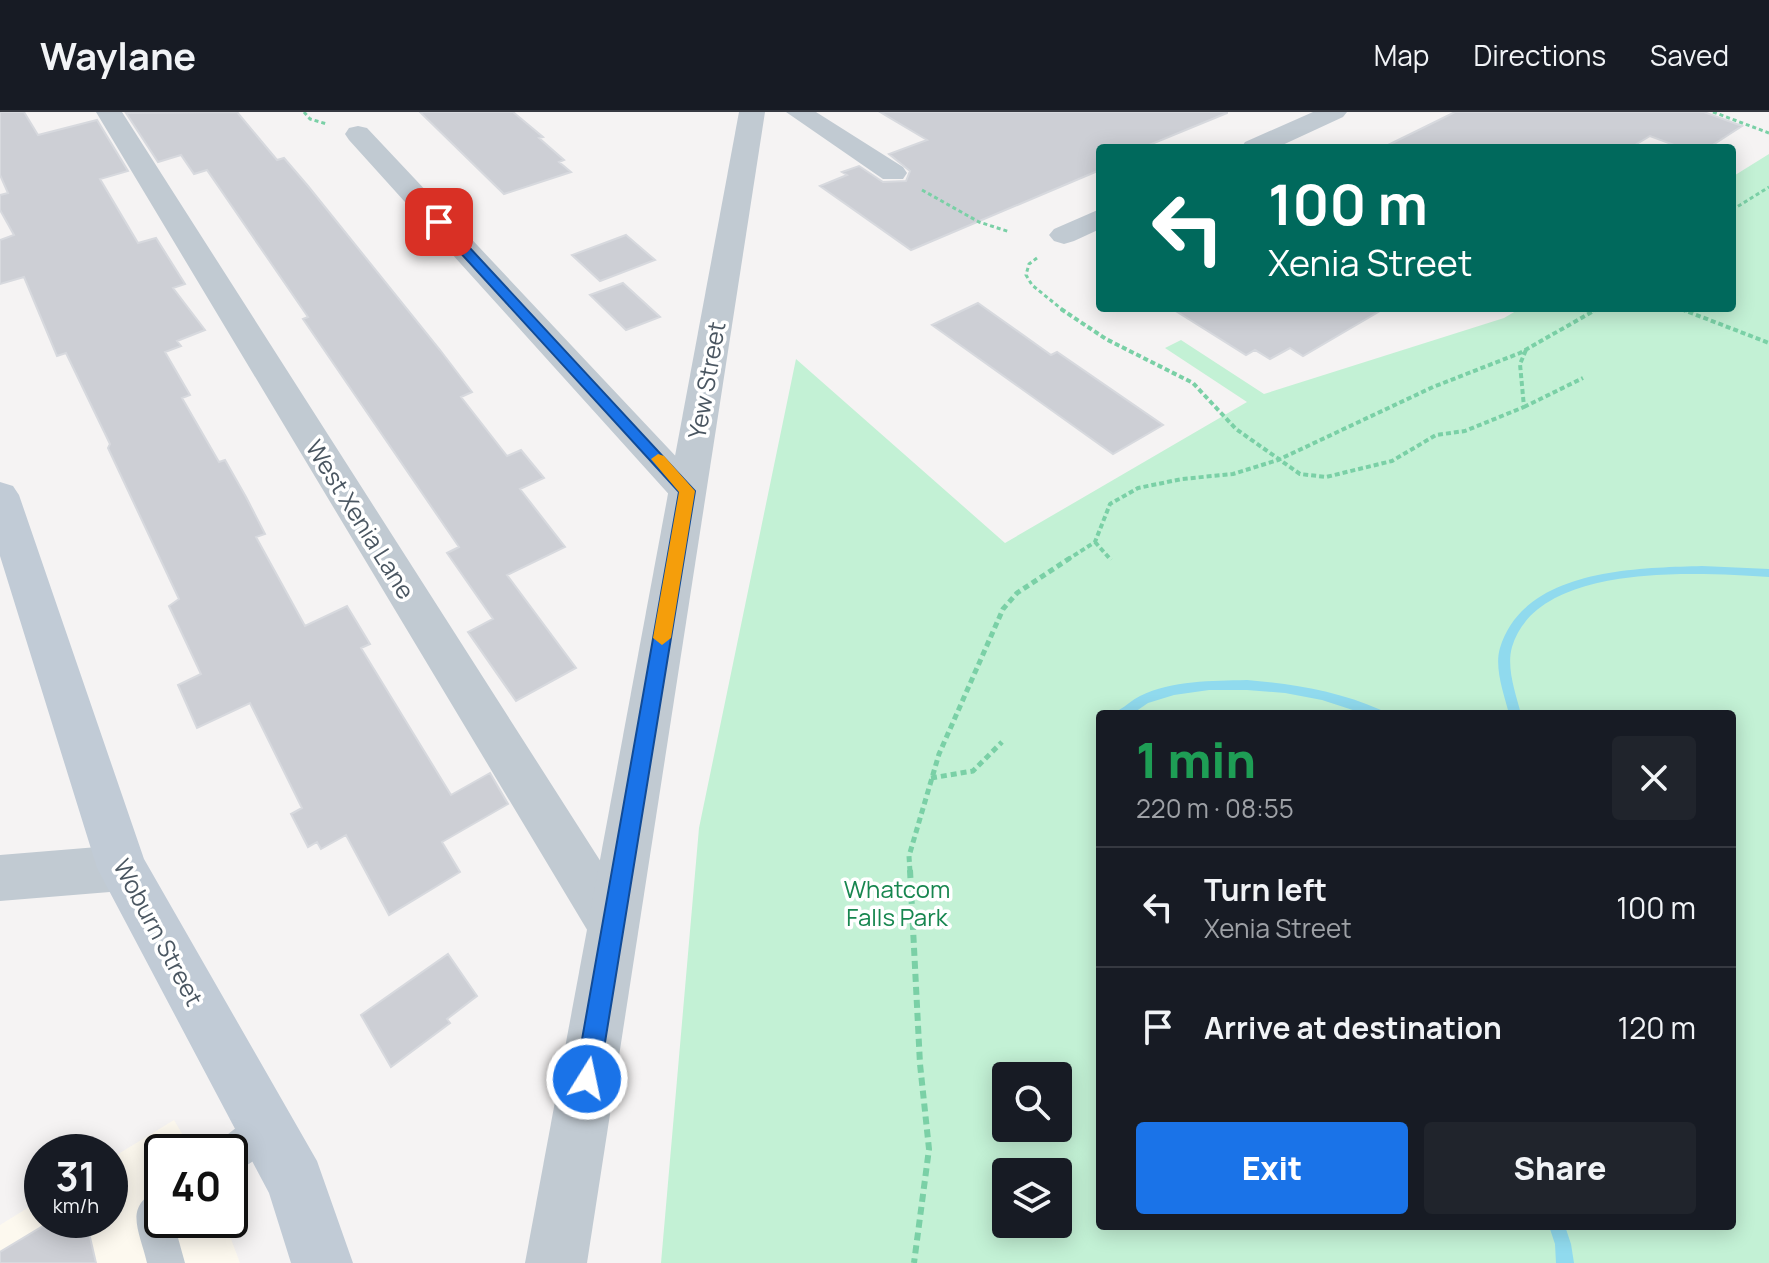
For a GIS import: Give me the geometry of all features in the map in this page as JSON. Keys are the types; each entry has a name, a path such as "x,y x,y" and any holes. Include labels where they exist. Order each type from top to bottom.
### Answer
{"main road":[{"name":"Woburn Street","path":"0,495 122,868 244,1134"},
{"name":"Woburn Street","path":"248,1142 296,1182 322,1263"}],"street":[{"name":"West Xenia Lane","path":"109,112 613,926"},
{"name":"Yew Street","path":"556,1263 752,112"},
{"path":"799,112 893,173"},
{"path":"1265,112 1326,141"},
{"path":"1263,144 1334,112"},
{"path":"358,134 687,491"},
{"path":"1064,235 1096,220"},
{"path":"0,878 122,868"}],"lane":[{"path":"160,1238 166,1263"}],"path":[{"path":"1713,112 1769,133"},
{"path":"893,173 979,222 1010,232"},
{"path":"1736,208 1769,187"},
{"path":"1037,258 1029,264 1026,275 1032,285 1054,305 1106,339 1193,383 1236,429 1300,474 1326,477 1392,461 1436,435 1465,431 1583,378"},
{"path":"914,1263 929,1149 920,1064 909,856 939,754 1003,609 1017,593 1095,542 1110,504 1138,488 1182,479 1233,474 1278,460 1433,387 1527,349 1592,312"},
{"path":"1688,312 1769,343"},
{"path":"1524,407 1520,364 1527,349"},
{"path":"1095,542 1111,560"},
{"path":"931,778 973,771 1002,742"}],"shaded area":[{"path":"174,1120 182,1134 151,1134"},
{"path":"144,1138 144,1238 231,1238 240,1263 0,1263 0,1225 24,1210 24,1238 128,1238 128,1148"}],"green space":[{"name":"Whatcom Falls Park","path":"1769,154 1769,1263 661,1263 699,828 796,359 1005,543 1247,402 1165,348 1181,340 1264,394 1504,318 1514,312 1736,312 1736,175"}],"building":[{"path":"0,112 24,112 38,135 97,120 128,171 100,179 138,243 156,238 185,284 173,288 205,330 177,341 181,346 165,352 190,395 182,398 219,462 225,460 246,497 265,534 256,537 305,626 347,606 370,644 361,648 451,795 490,773 508,804 442,842 460,872 389,915 346,835 321,849 317,842 308,847 291,814 302,808 250,703 197,728 178,685 201,674 169,606 179,599 108,448 110,444 66,353 57,356 24,277 0,284 0,240 14,235 0,210 0,195 8,193 0,175"},
{"path":"237,112 277,160 284,158 308,186 440,350 472,392 461,397 507,456 521,450 544,478 520,489 565,547 507,575 576,668 516,701 468,632 493,619 447,553 459,547 303,319 308,317 207,170 194,174 181,155 158,162 126,113"},
{"path":"420,112 513,112 543,137 539,138 564,160 559,162 571,172 504,194"},
{"path":"880,112 1227,112 1152,144 1096,144 1096,172 911,250 820,186 847,175 842,172 859,166 883,182 906,181 910,171 889,154 927,140"},
{"path":"1455,112 1704,112 1742,126 1714,144 1671,144 1650,136 1637,144 1390,144"},
{"path":"626,235 655,260 600,281 572,255"},
{"path":"623,283 660,317 626,330 590,295"},
{"path":"978,303 1051,355 1057,352 1163,425 1113,454 932,325"},
{"path":"1177,312 1378,312 1303,356 1290,348 1270,359 1255,350 1246,355"},
{"path":"448,954 477,996 447,1019 450,1023 391,1067 361,1015"},
{"path":"24,1238 90,1238 96,1263 0,1263 0,1252"}],"waterway":[{"path":"1514,710 1506,673 1506,648 1519,619 1545,598 1579,584 1619,576 1702,571 1769,573"},
{"path":"1129,710 1144,699 1174,690 1209,685 1285,688 1353,703 1368,710"},
{"path":"1558,1230 1565,1263"}],"slow traffic":[{"path":"658,459 687,491 662,638"}],"route":[{"path":"439,222 687,491 587,1079"}]}
